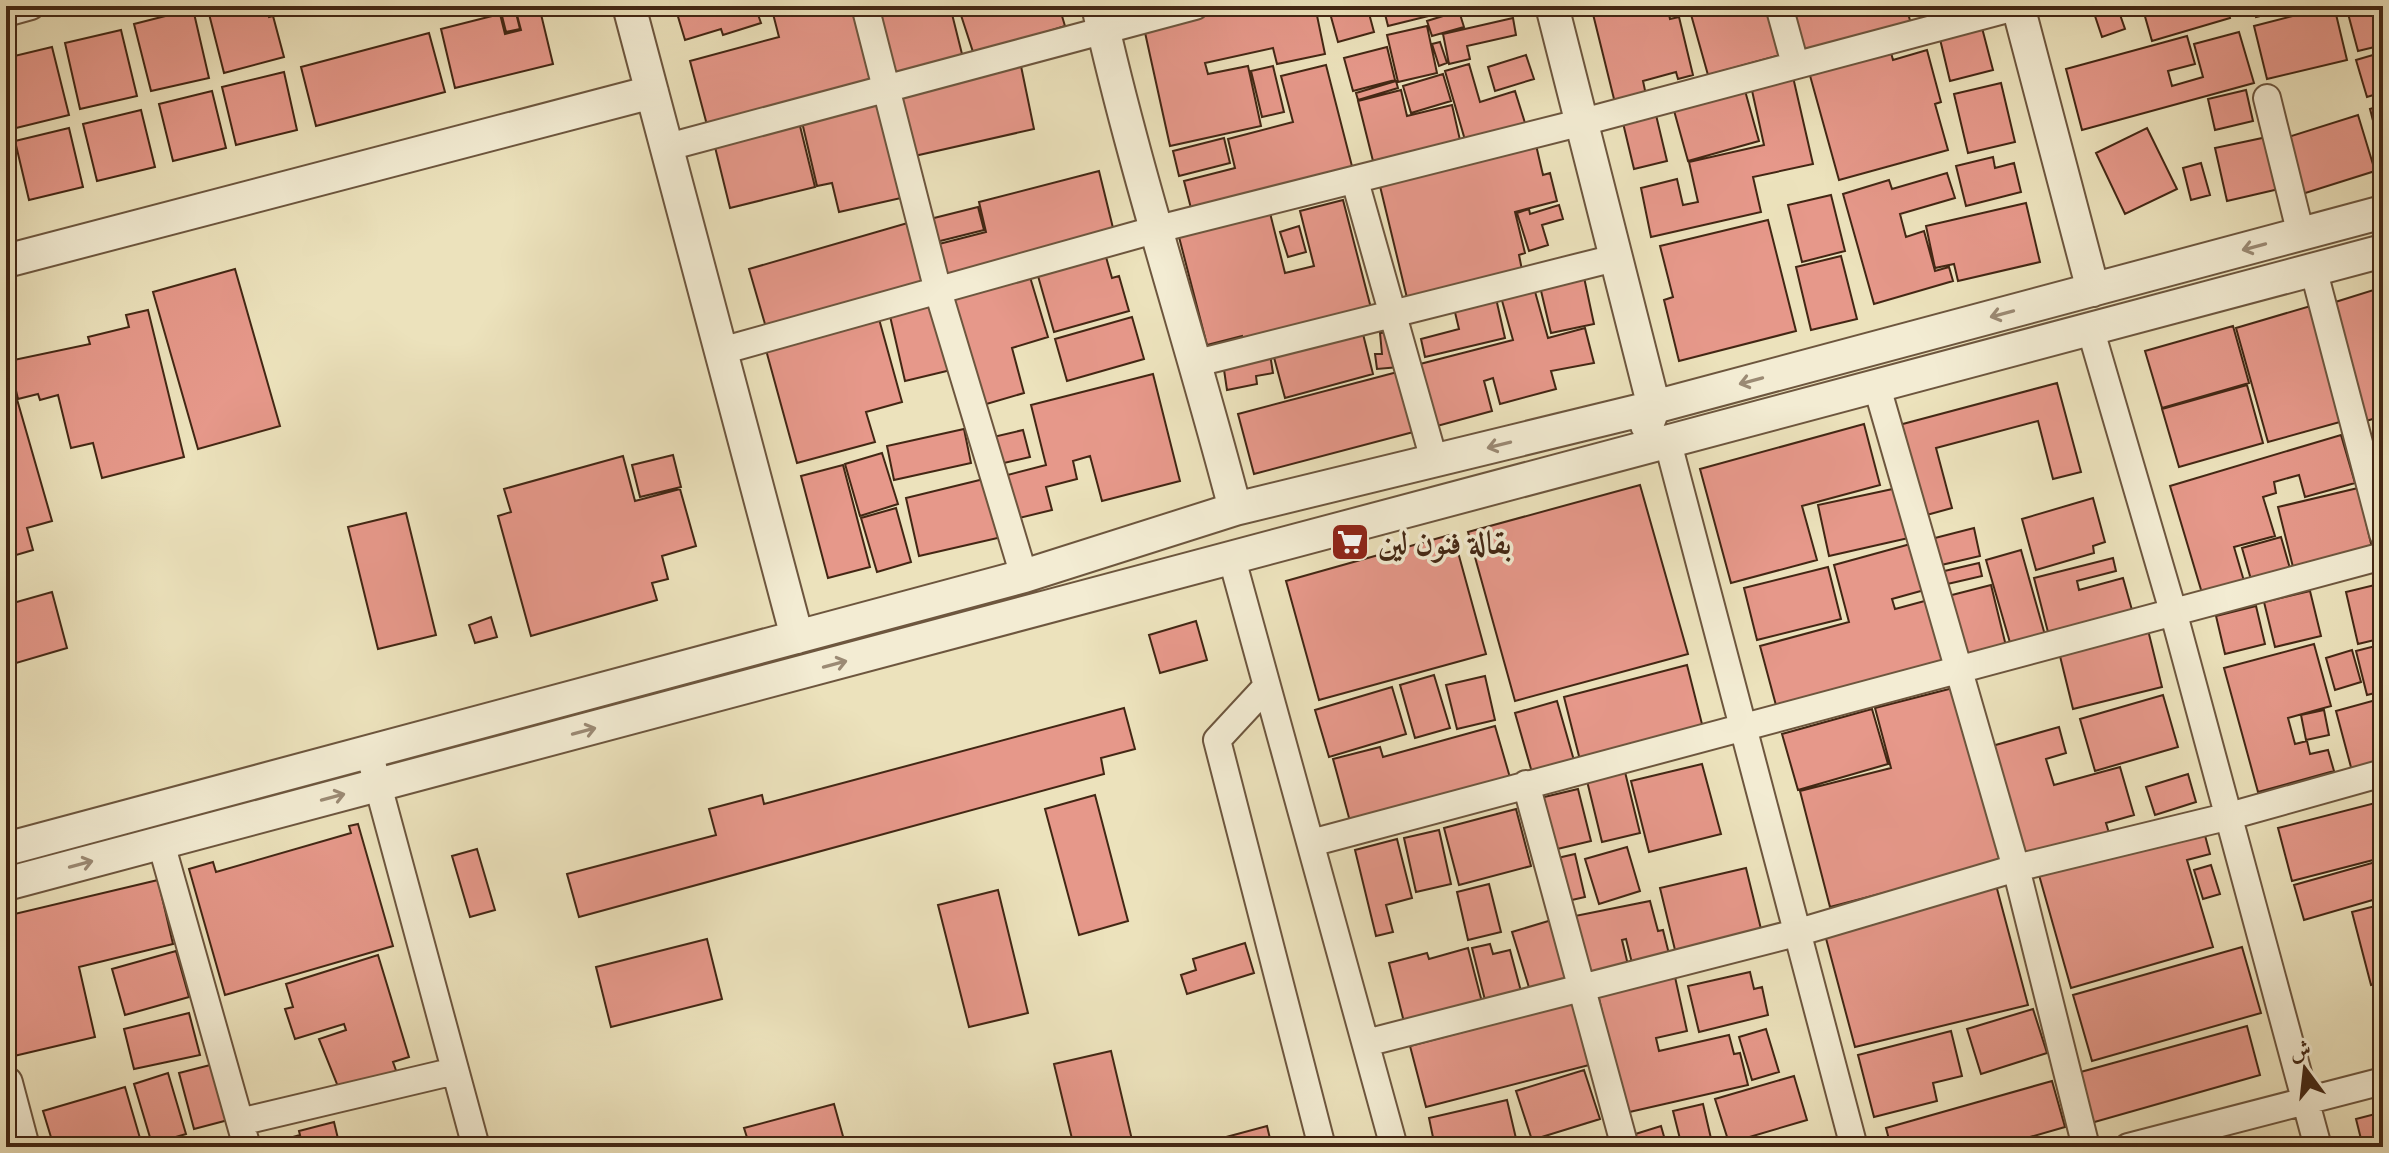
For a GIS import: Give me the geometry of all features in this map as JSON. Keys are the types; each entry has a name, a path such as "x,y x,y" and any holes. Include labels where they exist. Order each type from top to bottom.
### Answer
{"street":[{"path":"6,13 31,6"},
{"path":"629,6 797,637"},
{"path":"865,6 938,291 1024,576"},
{"path":"668,147 885,88 1100,18 1195,6"},
{"path":"1552,6 1579,123 1654,407 1641,437 1586,465"},
{"path":"1779,6 1795,64"},
{"path":"721,351 1154,230 1579,123 2018,6 2093,290"},
{"path":"1100,18 1154,230 1197,363 1235,509"},
{"path":"6,261 652,92"},
{"path":"2267,98 2301,235"},
{"path":"1355,181 1434,460"},
{"path":"6,849 1024,576 1235,509 1654,407 2383,212"},
{"path":"6,884 2383,251"},
{"path":"1197,363 1615,258"},
{"path":"2313,268 2383,534"},
{"path":"2091,331 2173,611 2226,817 2318,1147"},
{"path":"1877,387 2016,868 2086,1147"},
{"path":"1668,443 1854,1147"},
{"path":"1311,843 2383,556"},
{"path":"1232,559 1394,1147"},
{"path":"1267,686 1217,740 1322,1147"},
{"path":"369,752 476,1147"},
{"path":"1366,1043 1796,933 2016,868 2226,817 2383,773"},
{"path":"1526,784 1625,1147"},
{"path":"161,843 243,1134 456,1076"},
{"path":"2128,1147 2383,1081"},
{"path":"6,1083 23,1147"}],"building":[{"path":"207,6 266,6 269,17 273,16 284,57 224,73"},
{"path":"690,6 755,6 761,23 723,35 721,29 685,40 676,10"},
{"path":"771,6 854,6 874,79 707,125 690,61 779,37"},
{"path":"875,6 922,6 924,12 950,6 963,58 893,76"},
{"path":"958,6 1059,6 1065,26 974,55"},
{"path":"1225,6 1315,6 1325,54 1277,64 1273,48 1205,63 1208,74 1248,66 1261,126 1170,146 1144,28 1226,10"},
{"path":"1328,6 1367,6 1374,32 1338,42"},
{"path":"1383,6 1461,6 1461,8 1388,26"},
{"path":"1591,6 1667,6 1670,19 1679,17 1693,75 1678,79 1676,72 1643,81 1646,95 1615,103"},
{"path":"1707,6 1770,6 1784,54 1708,75 1690,11"},
{"path":"1788,6 1906,6 1911,24 1800,53"},
{"path":"1925,6 1948,6 1927,13"},
{"path":"2117,6 2125,29 2102,37 2092,7"},
{"path":"2142,6 2227,6 2230,18 2152,41"},
{"path":"2253,6 2302,6 2256,17"},
{"path":"2302,6 2334,6 2347,60 2267,79 2254,26 2304,13"},
{"path":"2346,6 2374,6 2383,45 2358,51"},
{"path":"193,9 209,78 151,91 134,24"},
{"path":"540,10 553,64 455,88 441,29 500,14 505,34 521,30 517,15"},
{"path":"1459,11 1464,27 1432,36 1427,21"},
{"path":"516,13 520,29 506,32 502,16"},
{"path":"1513,18 1516,35 1467,46 1470,59 1449,64 1443,34"},
{"path":"1981,24 1993,70 1950,81 1939,35"},
{"path":"1427,26 1437,73 1398,82 1387,35"},
{"path":"121,30 137,96 80,109 65,43"},
{"path":"2239,32 2254,83 2082,130 2066,69 2187,36 2195,64 2168,71 2172,86 2203,77 2194,44"},
{"path":"429,33 445,92 316,126 301,67"},
{"path":"1440,42 1447,63 1439,66 1432,44"},
{"path":"52,47 69,115 8,130 6,58"},
{"path":"1387,47 1395,80 1353,91 1344,58"},
{"path":"1890,49 1893,60 1927,50 1941,102 1935,104 1948,150 1839,180 1809,72"},
{"path":"2383,52 2383,92 2367,97 2356,60"},
{"path":"1526,55 1534,79 1495,91 1488,67"},
{"path":"1469,64 1480,102 1515,91 1525,123 1465,140 1445,71"},
{"path":"1326,65 1354,174 1193,216 1184,181 1235,168 1228,139 1293,122 1281,76"},
{"path":"1021,66 1034,129 910,157 896,94"},
{"path":"1273,66 1284,112 1262,117 1251,71"},
{"path":"284,72 297,130 236,145 222,87"},
{"path":"1443,74 1451,101 1411,113 1403,86"},
{"path":"1793,77 1813,164 1753,177 1761,212 1651,237 1641,188 1677,179 1683,205 1698,202 1689,162 1764,145 1751,86"},
{"path":"1396,81 1398,88 1358,100 1356,93"},
{"path":"2001,83 2015,142 1968,153 1954,94"},
{"path":"1744,87 1759,141 1688,161 1673,107"},
{"path":"1401,90 1407,116 1452,105 1460,140 1373,161 1358,101"},
{"path":"2246,90 2253,121 2215,130 2208,99"},
{"path":"212,91 226,148 173,161 159,104"},
{"path":"879,104 901,198 839,212 832,183 817,186 802,122"},
{"path":"2383,105 2383,160 2370,109"},
{"path":"141,110 155,167 97,181 83,124"},
{"path":"1656,115 1667,161 1634,169 1623,123"},
{"path":"2358,115 2375,171 2299,195 2282,139"},
{"path":"799,122 815,187 730,208 714,143"},
{"path":"69,128 83,187 29,200 15,141"},
{"path":"2147,128 2177,189 2125,214 2096,153"},
{"path":"2267,137 2279,189 2227,201 2215,148"},
{"path":"1224,138 1230,163 1179,176 1173,151"},
{"path":"1536,145 1543,175 1550,173 1557,201 1515,212 1525,253 1519,255 1523,275 1408,302 1379,182"},
{"path":"1993,157 1995,168 2014,163 2021,192 1966,206 1956,166"},
{"path":"2201,163 2210,195 2191,200 2183,168"},
{"path":"1099,171 1114,232 947,275 939,244 986,232 979,202"},
{"path":"1947,173 1955,198 1900,214 1906,237 1924,231 1935,271 1949,267 1953,281 1874,304 1843,194 1889,180 1892,189"},
{"path":"6,175 14,206 6,208"},
{"path":"1831,195 1845,251 1802,262 1788,205"},
{"path":"1343,200 1372,312 1244,345 1242,336 1207,345 1179,237 1270,213 1285,273 1314,266 1300,211"},
{"path":"2026,203 2040,262 1958,281 1954,264 1935,268 1926,226"},
{"path":"1559,205 1563,219 1542,225 1548,245 1529,251 1517,213 1529,209 1530,214"},
{"path":"978,207 984,230 936,242 930,219"},
{"path":"1768,220 1796,331 1679,361 1664,300 1673,297 1660,246"},
{"path":"911,222 929,285 767,331 749,269"},
{"path":"1299,226 1306,252 1288,257 1280,232"},
{"path":"1841,256 1857,319 1811,330 1796,267"},
{"path":"1106,257 1112,278 1119,276 1129,311 1054,332 1038,276"},
{"path":"1582,268 1594,324 1551,333 1538,278"},
{"path":"235,269 280,426 198,449 153,292"},
{"path":"1030,277 1048,337 1012,348 1024,393 983,405 948,301"},
{"path":"2383,287 2383,416 2366,421 2329,304"},
{"path":"1534,288 1548,338 1585,328 1594,363 1551,371 1556,389 1500,404 1493,378 1484,381 1492,411 1437,426 1420,364 1513,340 1501,297"},
{"path":"1495,294 1505,338 1425,357 1421,339 1459,329 1453,304"},
{"path":"936,305 951,370 905,381 890,316"},
{"path":"2314,305 2347,420 2268,442 2236,328"},
{"path":"148,310 184,457 102,478 93,443 71,448 58,395 40,400 38,394 18,399 9,361 90,344 88,337 129,327 126,315"},
{"path":"1132,317 1144,359 1067,381 1055,339"},
{"path":"879,319 902,402 866,412 875,442 797,463 766,350"},
{"path":"1361,326 1373,374 1285,398 1272,350"},
{"path":"2233,326 2249,383 2162,408 2145,351"},
{"path":"1395,332 1399,367 1377,369 1375,354 1382,354 1380,333"},
{"path":"1270,354 1273,373 1256,376 1257,384 1227,390 1223,363"},
{"path":"6,361 52,521 27,528 33,550 6,558"},
{"path":"1405,370 1421,430 1254,474 1238,414"},
{"path":"1153,374 1180,481 1102,501 1090,456 1073,461 1077,479 1046,487 1052,510 1011,520 1000,477 1046,465 1031,405"},
{"path":"2057,383 2081,472 2053,479 2038,421 1936,448 1952,508 1923,516 1899,425"},
{"path":"2247,385 2263,443 2179,467 2162,409"},
{"path":"1864,424 1880,485 1802,506 1817,560 1731,583 1700,469"},
{"path":"964,429 971,463 894,480 887,446"},
{"path":"1023,430 1030,457 995,465 989,438"},
{"path":"2383,431 2383,482 2374,485 2360,438"},
{"path":"2341,435 2355,483 2305,497 2299,475 2274,482 2276,493 2263,497 2275,536 2234,547 2244,581 2202,593 2170,486"},
{"path":"882,453 898,504 860,516 845,464"},
{"path":"673,455 681,487 640,497 632,465"},
{"path":"623,456 635,501 680,489 696,546 662,556 668,579 652,583 657,600 531,636 498,516 511,512 504,489"},
{"path":"843,465 870,567 828,578 801,476"},
{"path":"988,478 1002,537 919,556 906,498"},
{"path":"1640,485 1688,654 1515,701 1468,532"},
{"path":"1902,487 1913,537 1829,556 1818,505"},
{"path":"2358,488 2373,552 2294,571 2278,507"},
{"path":"2093,498 2105,542 2093,546 2094,553 2036,570 2022,519"},
{"path":"896,508 911,562 877,572 861,518"},
{"path":"406,513 436,635 378,649 348,527"},
{"path":"1974,528 1980,556 1937,566 1931,539"},
{"path":"1453,534 1486,654 1319,700 1286,581"},
{"path":"2281,537 2291,572 2252,583 2242,548"},
{"path":"1914,543 1928,589 1892,599 1895,609 1932,599 1949,662 1777,709 1760,646 1849,622 1834,565"},
{"path":"2021,550 2045,635 2011,646 1986,560"},
{"path":"2113,558 2116,571 2077,581 2079,590 2123,578 2132,610 2048,632 2034,578"},
{"path":"1979,563 1982,576 1943,585 1940,572"},
{"path":"1828,567 1841,619 1757,640 1744,588"},
{"path":"2383,583 2383,638 2358,644 2346,592"},
{"path":"1991,585 2006,646 1963,656 1948,596"},
{"path":"2310,591 2321,636 2275,647 2264,602"},
{"path":"52,592 67,648 6,666 6,605"},
{"path":"2256,606 2265,644 2225,654 2216,616"},
{"path":"491,617 497,637 475,643 469,625"},
{"path":"1196,621 1207,660 1160,673 1149,635"},
{"path":"2148,630 2162,687 2073,709 2059,652"},
{"path":"2314,644 2331,706 2288,718 2295,744 2307,741 2310,754 2328,750 2334,771 2258,792 2224,668"},
{"path":"2383,644 2383,691 2367,695 2356,651"},
{"path":"2352,650 2361,682 2335,690 2326,658"},
{"path":"1687,665 1703,728 1580,760 1564,697"},
{"path":"1434,675 1450,728 1415,738 1400,685"},
{"path":"1485,676 1495,720 1457,729 1446,685"},
{"path":"1392,687 1406,734 1329,757 1315,710"},
{"path":"1957,687 2002,862 1830,907 1800,791 1891,768 1875,708"},
{"path":"2163,695 2178,747 2095,771 2080,719"},
{"path":"2383,698 2383,763 2352,771 2336,711"},
{"path":"1557,701 1575,764 1533,776 1515,713"},
{"path":"1124,708 1135,749 1101,758 1104,774 579,917 567,874 716,835 709,809 762,795 764,804"},
{"path":"1872,709 1888,764 1798,790 1782,734"},
{"path":"2324,710 2329,735 2306,740 2301,715"},
{"path":"1495,726 1511,781 1351,825 1333,759 1380,747 1383,757"},
{"path":"2059,727 2066,753 2046,759 2054,785 2120,767 2134,815 2106,823 2109,833 2024,858 1992,746"},
{"path":"1702,764 1721,834 1649,852 1631,781"},
{"path":"1625,772 1640,833 1602,842 1587,781"},
{"path":"2188,774 2196,802 2155,815 2146,787"},
{"path":"1578,789 1591,841 1553,850 1540,798"},
{"path":"1095,795 1128,921 1079,935 1045,809"},
{"path":"2383,801 2383,865 2381,858 2292,881 2278,828"},
{"path":"1516,809 1531,866 1459,885 1444,828"},
{"path":"358,824 393,946 225,995 189,869 213,862 216,872 351,833 349,826"},
{"path":"2203,828 2210,854 2187,860 2213,947 2071,988 2039,875"},
{"path":"1439,830 1451,884 1416,892 1404,838"},
{"path":"1397,839 1412,898 1386,905 1393,932 1376,936 1355,850"},
{"path":"1627,847 1640,891 1599,904 1585,859"},
{"path":"477,849 495,910 470,917 452,856"},
{"path":"1575,854 1585,897 1563,902 1553,859"},
{"path":"2379,861 2383,897 2304,920 2294,885"},
{"path":"2211,865 2220,894 2203,899 2194,870"},
{"path":"1746,868 1762,933 1676,954 1660,888"},
{"path":"158,880 173,944 79,967 95,1037 14,1056 6,1024 6,916"},
{"path":"1489,884 1501,932 1468,940 1457,892"},
{"path":"1996,885 2028,1005 1855,1047 1824,931"},
{"path":"998,890 1028,1013 969,1027 938,905"},
{"path":"1650,901 1658,931 1663,930 1670,958 1633,967 1626,939 1622,940 1628,965 1584,976 1570,917"},
{"path":"2383,904 2383,982 2371,985 2352,912"},
{"path":"1555,919 1573,980 1531,994 1512,932"},
{"path":"707,939 722,999 611,1027 596,967"},
{"path":"1245,943 1254,973 1187,994 1181,975 1196,970 1193,959"},
{"path":"1490,944 1493,954 1510,950 1522,995 1486,1004 1472,948"},
{"path":"2242,947 2261,1013 2092,1061 2073,995"},
{"path":"1468,948 1483,1006 1405,1026 1389,963 1427,953 1429,959"},
{"path":"176,951 189,997 125,1015 112,969"},
{"path":"378,955 409,1057 393,1062 398,1076 341,1094 319,1039 346,1030 344,1024 295,1039 285,1009 293,1007 286,984"},
{"path":"1750,972 1754,989 1762,987 1768,1015 1699,1032 1688,986"},
{"path":"1675,977 1687,1031 1656,1038 1659,1051 1729,1035 1734,1054 1740,1053 1748,1085 1625,1113 1598,994"},
{"path":"1576,1002 1593,1064 1426,1107 1410,1046"},
{"path":"2033,1009 2047,1053 1981,1074 1967,1029"},
{"path":"189,1013 200,1055 134,1069 124,1029"},
{"path":"2247,1026 2260,1075 2091,1123 2077,1073"},
{"path":"1766,1029 1779,1072 1752,1080 1739,1037"},
{"path":"1951,1031 1962,1076 1933,1083 1937,1101 1874,1117 1858,1055"},
{"path":"1111,1051 1133,1144 1074,1147 1054,1064"},
{"path":"218,1063 232,1119 194,1129 179,1073"},
{"path":"1584,1070 1600,1119 1532,1140 1516,1091"},
{"path":"168,1073 186,1134 152,1144 134,1084"},
{"path":"1794,1076 1807,1120 1729,1143 1715,1099"},
{"path":"2052,1081 2065,1127 1995,1147 1891,1147 1886,1128"},
{"path":"125,1087 142,1145 54,1147 43,1111"},
{"path":"1507,1100 1518,1147 1435,1147 1429,1118"},
{"path":"834,1104 846,1147 750,1147 744,1128"},
{"path":"1703,1104 1713,1147 1682,1147 1673,1111"},
{"path":"2383,1112 2383,1147 2363,1147 2356,1119"},
{"path":"334,1122 340,1147 258,1147 300,1135 299,1131"},
{"path":"1267,1126 1272,1147 1189,1147"},
{"path":"1661,1126 1667,1147 1632,1147 1629,1136"},
{"path":"710,1140 712,1147 684,1147"},
{"path":"1610,1140 1611,1147 1580,1147"}],"place":[{"name":"بقالة فنون لين","path":"1350,542"}]}
